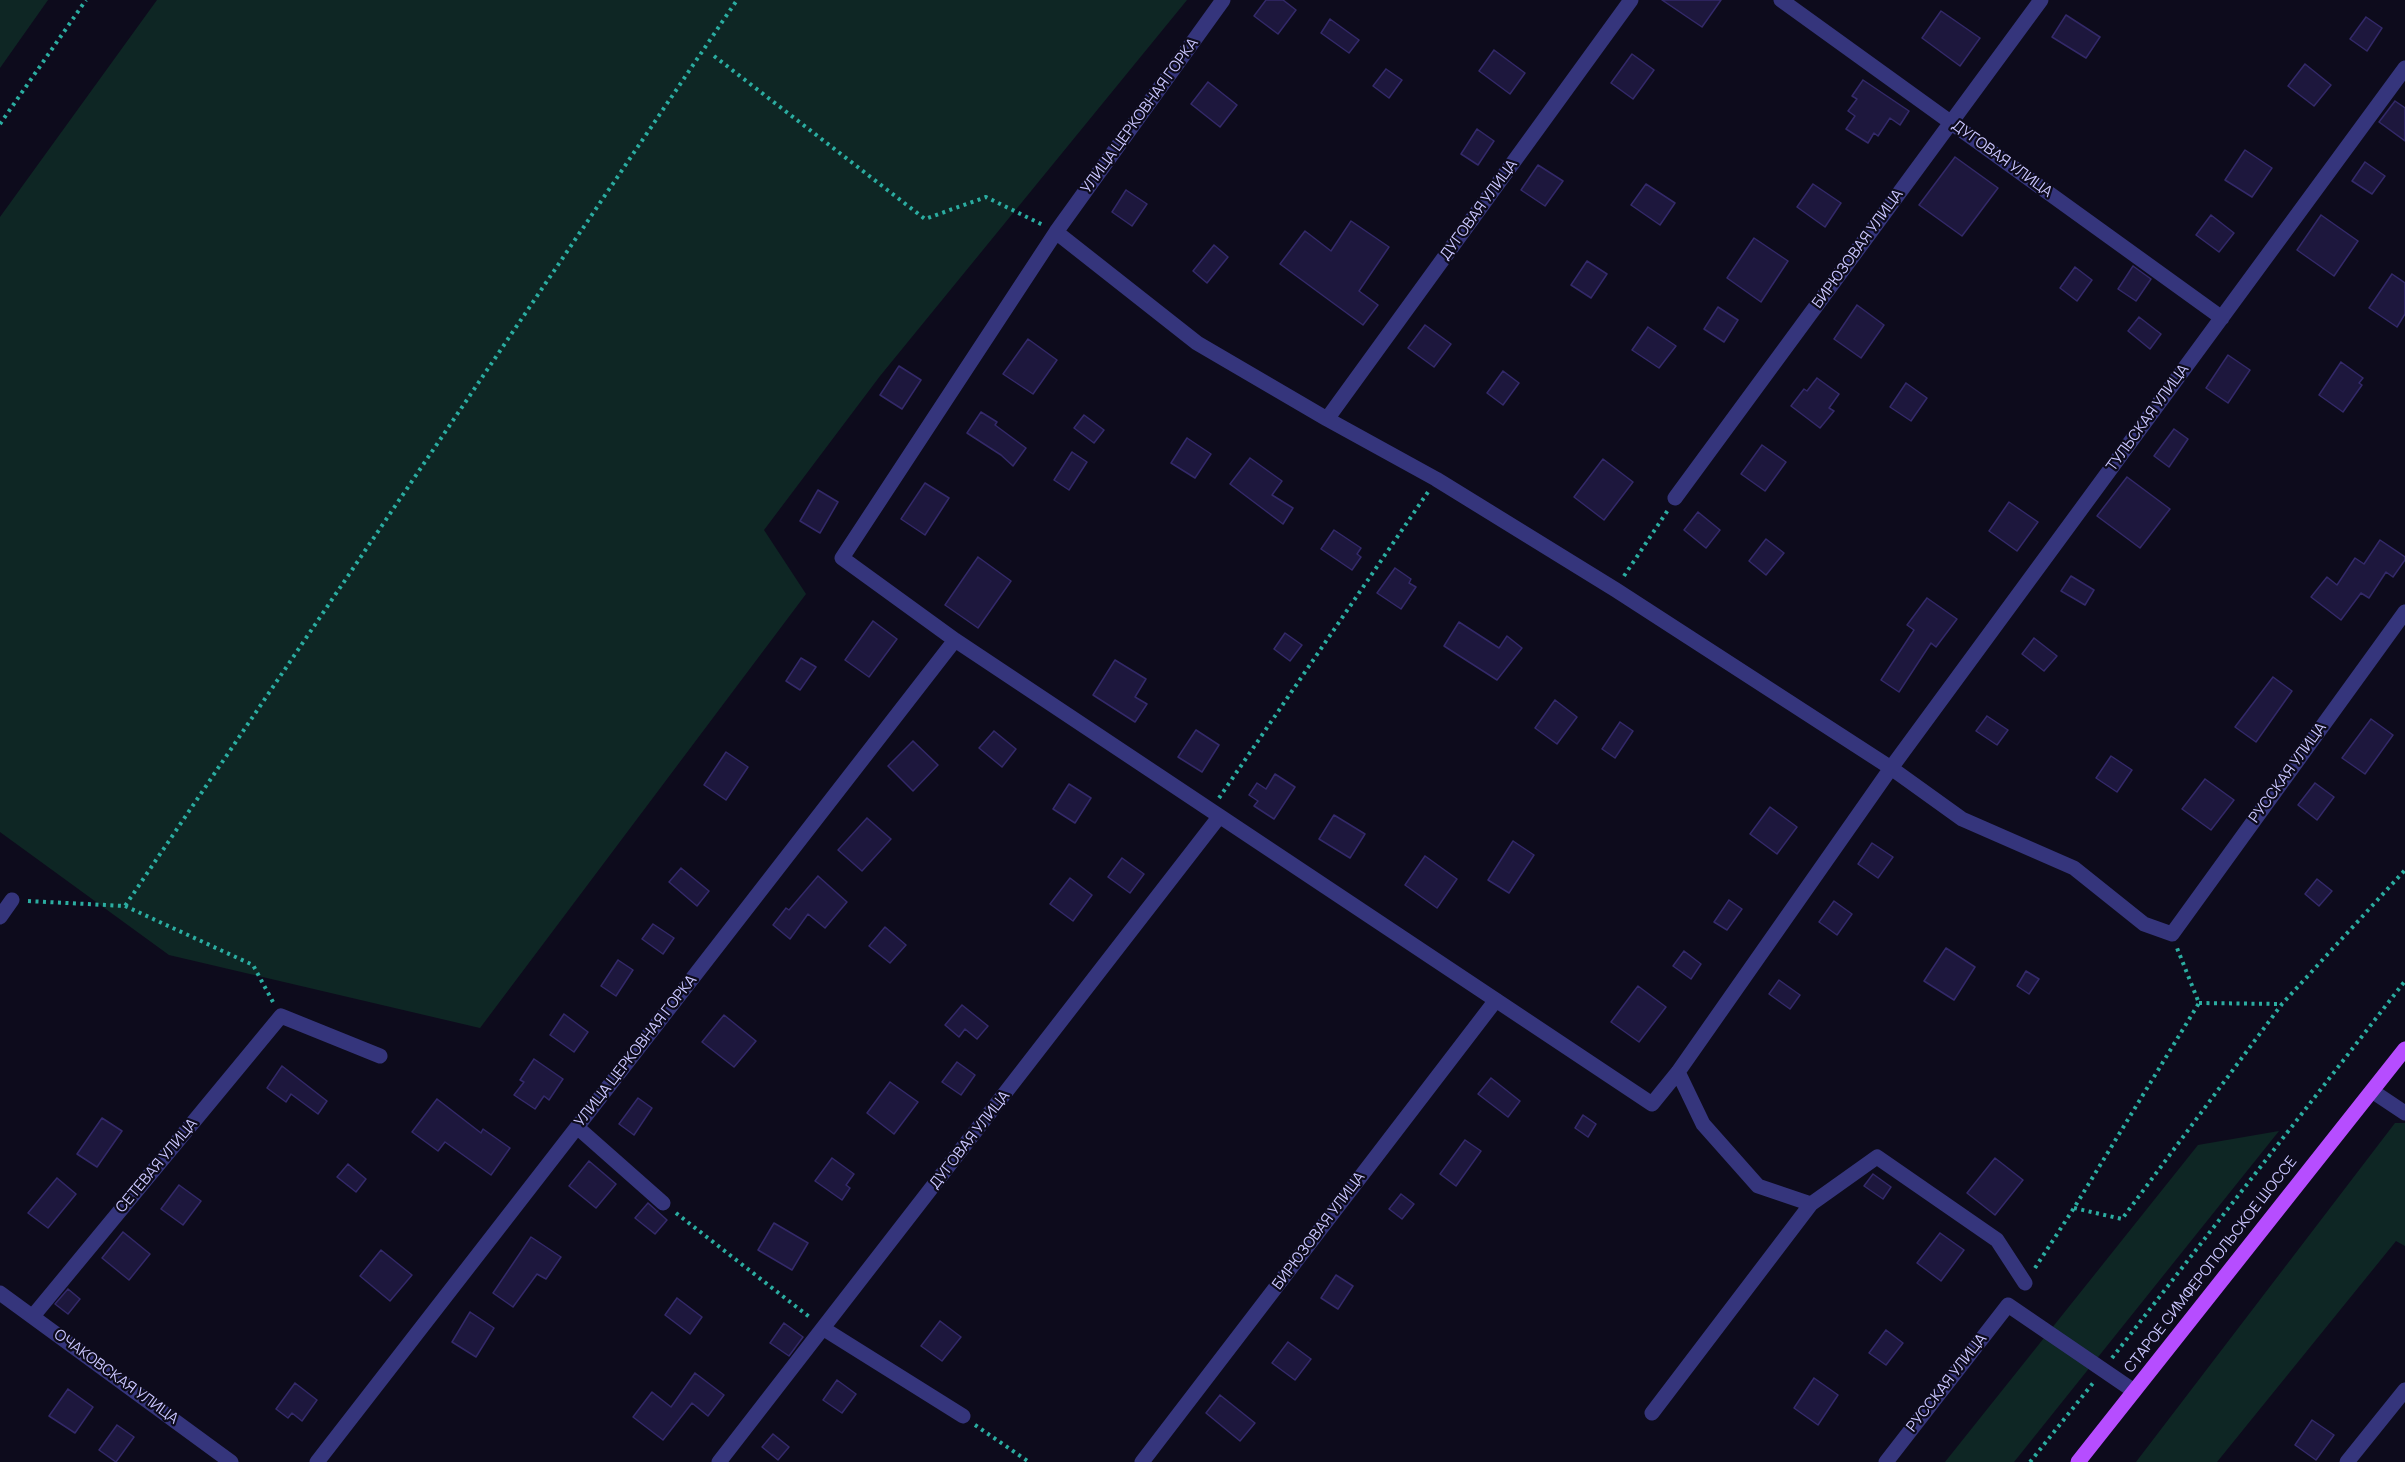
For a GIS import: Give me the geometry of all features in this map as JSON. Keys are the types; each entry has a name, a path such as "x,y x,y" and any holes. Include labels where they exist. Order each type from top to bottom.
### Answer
{"main road":[{"name":"СТАРОЕ СИМФЕРОПОЛЬСКОЕ ШОССЕ","path":"2078,1462 2405,1049"}],"street":[{"name":"УЛИЦА ЦЕРКОВНАЯ ГОРКА","path":"317,1462 955,640 842,558 1056,232 1224,0"},
{"name":"ДУГОВАЯ УЛИЦА","path":"1327,419 1631,0"},
{"name":"ДУГОВАЯ УЛИЦА","path":"1781,0 2222,318"},
{"name":"БИРЮЗОВАЯ УЛИЦА","path":"1675,498 2041,0"},
{"name":"ТУЛЬСКАЯ УЛИЦА","path":"1496,1000 1652,1104 1678,1072 1891,768 2405,68"},
{"path":"1056,232 1197,343 1436,479 1616,590 1891,768 1962,819 2074,868 2144,924 2172,934"},
{"name":"РУССКАЯ УЛИЦА","path":"2172,934 2405,612"},
{"path":"955,640 1496,1000"},
{"name":"ДУГОВАЯ УЛИЦА","path":"719,1462 824,1329 1215,814"},
{"path":"0,917 12,900"},
{"name":"БИРЮЗОВАЯ УЛИЦА","path":"1142,1462 1496,1000"},
{"path":"281,1016 380,1056"},
{"name":"СЕТЕВАЯ УЛИЦА","path":"33,1316 281,1016"},
{"path":"1678,1072 1703,1124 1758,1186 1811,1204"},
{"path":"2372,1090 2405,1113"},
{"path":"577,1127 663,1203"},
{"path":"1652,1413 1811,1204 1877,1157 1997,1240 2025,1283"},
{"name":"ОЧАКОВСКАЯ УЛИЦА","path":"0,1293 231,1462"},
{"name":"РУССКАЯ УЛИЦА","path":"1886,1462 2008,1305 2103,1370"},
{"path":"824,1329 963,1416"},
{"path":"2103,1370 2134,1391"},
{"path":"2347,1462 2405,1390"}],"path":[{"path":"0,124 86,0"},
{"path":"125,906 736,0"},
{"path":"714,56 925,219 986,197 1056,232"},
{"path":"1215,814 1436,479"},
{"path":"1616,590 1675,498"},
{"path":"2074,1208 2122,1219 2282,1004 2405,870"},
{"path":"12,900 125,906 253,965 281,1016"},
{"path":"2172,934 2199,1003"},
{"path":"2030,1462 2405,981"},
{"path":"2199,1003 2282,1004"},
{"path":"2025,1283 2074,1208 2199,1003"},
{"path":"663,1203 824,1329"},
{"path":"963,1416 1029,1462"}],"green space":[{"path":"0,0 48,0 0,68"},
{"path":"157,0 1187,0 880,376 764,530 806,594 480,1028 169,955 0,832 0,217"},
{"path":"2395,1123 2405,1123 2405,1246 2396,1241 2217,1462 2136,1462"},
{"path":"2279,1131 2014,1462 1945,1462 2198,1145"}],"building":[{"path":"1266,0 1283,0 1296,10 1278,34 1254,16"},
{"path":"1662,0 1721,0 1702,27"},
{"path":"1941,11 1980,38 1960,66 1922,38"},
{"path":"2066,15 2100,37 2086,58 2052,37"},
{"path":"2366,17 2382,28 2367,51 2350,39"},
{"path":"1330,19 1359,40 1349,53 1321,33"},
{"path":"1494,50 1525,73 1510,94 1479,71"},
{"path":"1632,54 1654,70 1633,99 1611,83"},
{"path":"2305,64 2331,85 2314,106 2288,86"},
{"path":"1386,69 1402,80 1389,98 1373,86"},
{"path":"1863,80 1909,111 1900,125 1890,118 1878,136 1874,133 1868,143 1846,129 1855,116 1848,111 1857,99 1852,96"},
{"path":"1208,82 1237,105 1220,127 1191,104"},
{"path":"2395,101 2405,108 2405,141 2379,122"},
{"path":"1477,129 1494,141 1478,165 1461,154"},
{"path":"2245,150 2272,168 2252,197 2225,180"},
{"path":"1955,157 1998,188 1962,236 1919,205"},
{"path":"2365,162 2385,176 2372,194 2352,181"},
{"path":"1538,165 1563,181 1545,206 1521,190"},
{"path":"1646,184 1675,203 1660,225 1631,205"},
{"path":"1813,184 1841,203 1825,227 1797,207"},
{"path":"1126,190 1147,204 1132,226 1112,212"},
{"path":"2211,215 2234,233 2219,252 2196,235"},
{"path":"2321,215 2358,241 2334,276 2297,250"},
{"path":"1351,221 1389,247 1359,291 1378,305 1363,325 1280,264 1305,231 1331,251"},
{"path":"1754,238 1788,261 1761,302 1727,278"},
{"path":"1214,245 1228,257 1207,283 1193,271"},
{"path":"1587,261 1607,274 1591,298 1571,285"},
{"path":"2133,266 2151,279 2136,301 2118,289"},
{"path":"2075,267 2092,280 2077,301 2060,288"},
{"path":"2392,274 2405,283 2405,314 2397,327 2369,308"},
{"path":"1857,305 1884,325 1861,358 1834,339"},
{"path":"1718,307 1738,320 1724,342 1704,329"},
{"path":"2139,317 2161,334 2150,349 2128,331"},
{"path":"1425,325 1451,344 1434,367 1408,348"},
{"path":"1648,327 1676,346 1659,368 1632,350"},
{"path":"1028,339 1057,360 1033,394 1003,374"},
{"path":"2228,355 2250,370 2228,403 2206,388"},
{"path":"2341,362 2363,378 2359,383 2362,385 2343,412 2319,395"},
{"path":"899,366 921,380 902,409 880,395"},
{"path":"1503,371 1519,383 1503,405 1487,393"},
{"path":"1817,378 1839,394 1829,408 1834,411 1820,428 1791,406 1804,389 1807,391"},
{"path":"1906,383 1927,398 1911,421 1890,407"},
{"path":"981,412 997,422 995,425 1026,448 1013,466 1001,455 967,433"},
{"path":"1084,415 1104,430 1094,443 1074,428"},
{"path":"2174,429 2188,439 2169,467 2154,456"},
{"path":"1187,438 1211,454 1195,478 1171,463"},
{"path":"1762,445 1786,462 1765,491 1741,474"},
{"path":"1072,452 1087,462 1069,490 1054,480"},
{"path":"1250,458 1282,481 1272,495 1293,508 1283,524 1230,484"},
{"path":"1603,459 1633,482 1604,520 1574,497"},
{"path":"2127,477 2170,509 2140,548 2097,516"},
{"path":"925,483 949,498 925,535 901,519"},
{"path":"818,490 838,502 820,533 800,521"},
{"path":"2009,502 2038,522 2017,551 1989,531"},
{"path":"1698,512 1720,530 1706,548 1684,530"},
{"path":"1334,530 1361,548 1357,554 1361,557 1352,570 1321,549"},
{"path":"1766,539 1784,553 1766,575 1749,561"},
{"path":"2380,540 2405,557 2405,560 2393,577 2386,572 2369,598 2361,593 2341,620 2311,597 2327,577 2337,585 2355,558 2364,564"},
{"path":"978,557 1011,581 978,628 945,605"},
{"path":"1395,568 1411,579 1409,583 1416,587 1401,609 1377,593"},
{"path":"2071,576 2094,590 2085,605 2061,591"},
{"path":"1927,598 1957,619 1936,647 1931,643 1899,692 1881,680 1914,630 1907,625"},
{"path":"873,621 897,639 869,677 845,660"},
{"path":"1459,622 1499,648 1507,636 1522,648 1497,680 1444,646"},
{"path":"1285,633 1302,645 1290,661 1274,649"},
{"path":"2034,638 2057,656 2044,671 2022,654"},
{"path":"801,658 816,667 800,690 786,681"},
{"path":"1115,660 1146,679 1135,697 1147,704 1135,722 1093,695"},
{"path":"2273,677 2292,691 2256,742 2235,727"},
{"path":"1555,700 1577,717 1557,744 1535,728"},
{"path":"1987,716 2008,730 1997,745 1976,731"},
{"path":"2371,719 2393,735 2365,774 2342,758"},
{"path":"1620,722 1633,731 1615,758 1602,749"},
{"path":"1196,730 1219,745 1202,772 1178,757"},
{"path":"994,731 1016,749 1002,767 979,748"},
{"path":"913,741 938,765 913,791 888,766"},
{"path":"726,752 748,767 726,800 704,785"},
{"path":"2111,756 2132,770 2117,792 2096,778"},
{"path":"1275,774 1295,787 1274,819 1254,806 1258,801 1249,795 1257,783 1266,789"},
{"path":"2205,779 2234,800 2211,830 2182,809"},
{"path":"2315,783 2334,797 2317,820 2298,805"},
{"path":"1069,784 1091,798 1075,823 1053,809"},
{"path":"1770,807 1797,827 1777,854 1750,834"},
{"path":"1334,815 1365,834 1350,858 1319,839"},
{"path":"867,818 891,839 862,871 838,850"},
{"path":"1513,841 1534,855 1509,893 1488,880"},
{"path":"1872,843 1893,857 1878,878 1858,864"},
{"path":"1425,856 1457,879 1437,908 1405,885"},
{"path":"1122,858 1144,874 1130,893 1108,877"},
{"path":"681,868 709,891 697,906 669,882"},
{"path":"818,876 847,902 825,928 808,914 790,939 773,925 786,908 789,910"},
{"path":"1070,878 1092,895 1073,921 1050,904"},
{"path":"2317,879 2332,891 2319,906 2305,894"},
{"path":"1729,900 1742,909 1727,930 1714,922"},
{"path":"1834,901 1852,914 1837,935 1819,922"},
{"path":"653,924 674,938 663,954 642,939"},
{"path":"885,927 906,945 890,963 869,946"},
{"path":"1946,948 1975,967 1954,1000 1924,981"},
{"path":"1684,951 1701,964 1691,979 1673,966"},
{"path":"618,960 633,970 616,996 601,986"},
{"path":"2026,971 2039,979 2029,994 2017,986"},
{"path":"1779,980 1800,995 1790,1009 1769,994"},
{"path":"1638,986 1666,1007 1639,1042 1611,1022"},
{"path":"962,1005 988,1026 977,1039 965,1029 959,1037 945,1025"},
{"path":"564,1014 588,1032 574,1052 550,1035"},
{"path":"724,1015 756,1041 734,1067 702,1042"},
{"path":"534,1059 563,1079 549,1100 544,1096 535,1109 514,1095 524,1082 520,1080"},
{"path":"957,1062 975,1075 961,1095 942,1082"},
{"path":"282,1066 327,1101 318,1114 291,1094 286,1102 267,1088"},
{"path":"1491,1078 1520,1101 1508,1117 1478,1094"},
{"path":"890,1082 918,1102 894,1134 867,1113"},
{"path":"638,1098 652,1108 634,1135 619,1124"},
{"path":"437,1099 481,1133 483,1129 510,1148 491,1175 445,1142 438,1151 412,1132"},
{"path":"1583,1115 1596,1124 1588,1137 1575,1128"},
{"path":"102,1118 122,1131 97,1167 77,1154"},
{"path":"1465,1140 1481,1151 1456,1186 1440,1174"},
{"path":"832,1158 854,1174 846,1185 850,1188 842,1200 815,1181"},
{"path":"1995,1158 2023,1180 1995,1215 1967,1193"},
{"path":"589,1161 616,1184 596,1208 569,1186"},
{"path":"348,1164 366,1179 356,1192 337,1177"},
{"path":"1873,1174 1891,1187 1883,1199 1864,1186"},
{"path":"57,1178 76,1194 48,1228 28,1213"},
{"path":"179,1185 201,1201 183,1225 161,1209"},
{"path":"1401,1194 1414,1204 1402,1219 1389,1209"},
{"path":"648,1203 667,1220 655,1234 635,1218"},
{"path":"774,1223 808,1243 792,1270 758,1250"},
{"path":"123,1232 150,1254 129,1280 102,1258"},
{"path":"1940,1233 1964,1250 1941,1281 1917,1263"},
{"path":"531,1237 561,1257 546,1279 537,1274 513,1307 493,1293"},
{"path":"381,1250 412,1275 390,1301 360,1276"},
{"path":"1336,1275 1353,1286 1338,1309 1321,1298"},
{"path":"68,1289 80,1299 68,1314 55,1304"},
{"path":"677,1298 702,1317 690,1334 665,1315"},
{"path":"470,1312 494,1328 476,1357 452,1342"},
{"path":"940,1321 961,1337 942,1361 921,1346"},
{"path":"784,1323 803,1337 789,1356 770,1343"},
{"path":"1886,1330 1903,1343 1886,1365 1869,1353"},
{"path":"1288,1342 1311,1359 1295,1380 1272,1363"},
{"path":"695,1373 724,1395 708,1416 692,1403 663,1440 633,1417 652,1392 671,1407"},
{"path":"1814,1378 1838,1395 1818,1425 1794,1408"},
{"path":"837,1380 856,1394 842,1413 823,1400"},
{"path":"295,1383 317,1400 302,1421 292,1413 288,1418 276,1409"},
{"path":"68,1389 93,1407 75,1433 49,1416"},
{"path":"1220,1395 1255,1423 1240,1441 1206,1413"},
{"path":"2312,1420 2334,1435 2316,1460 2295,1445"},
{"path":"117,1425 134,1437 116,1462 99,1450"},
{"path":"773,1434 789,1447 778,1460 762,1447"}]}
